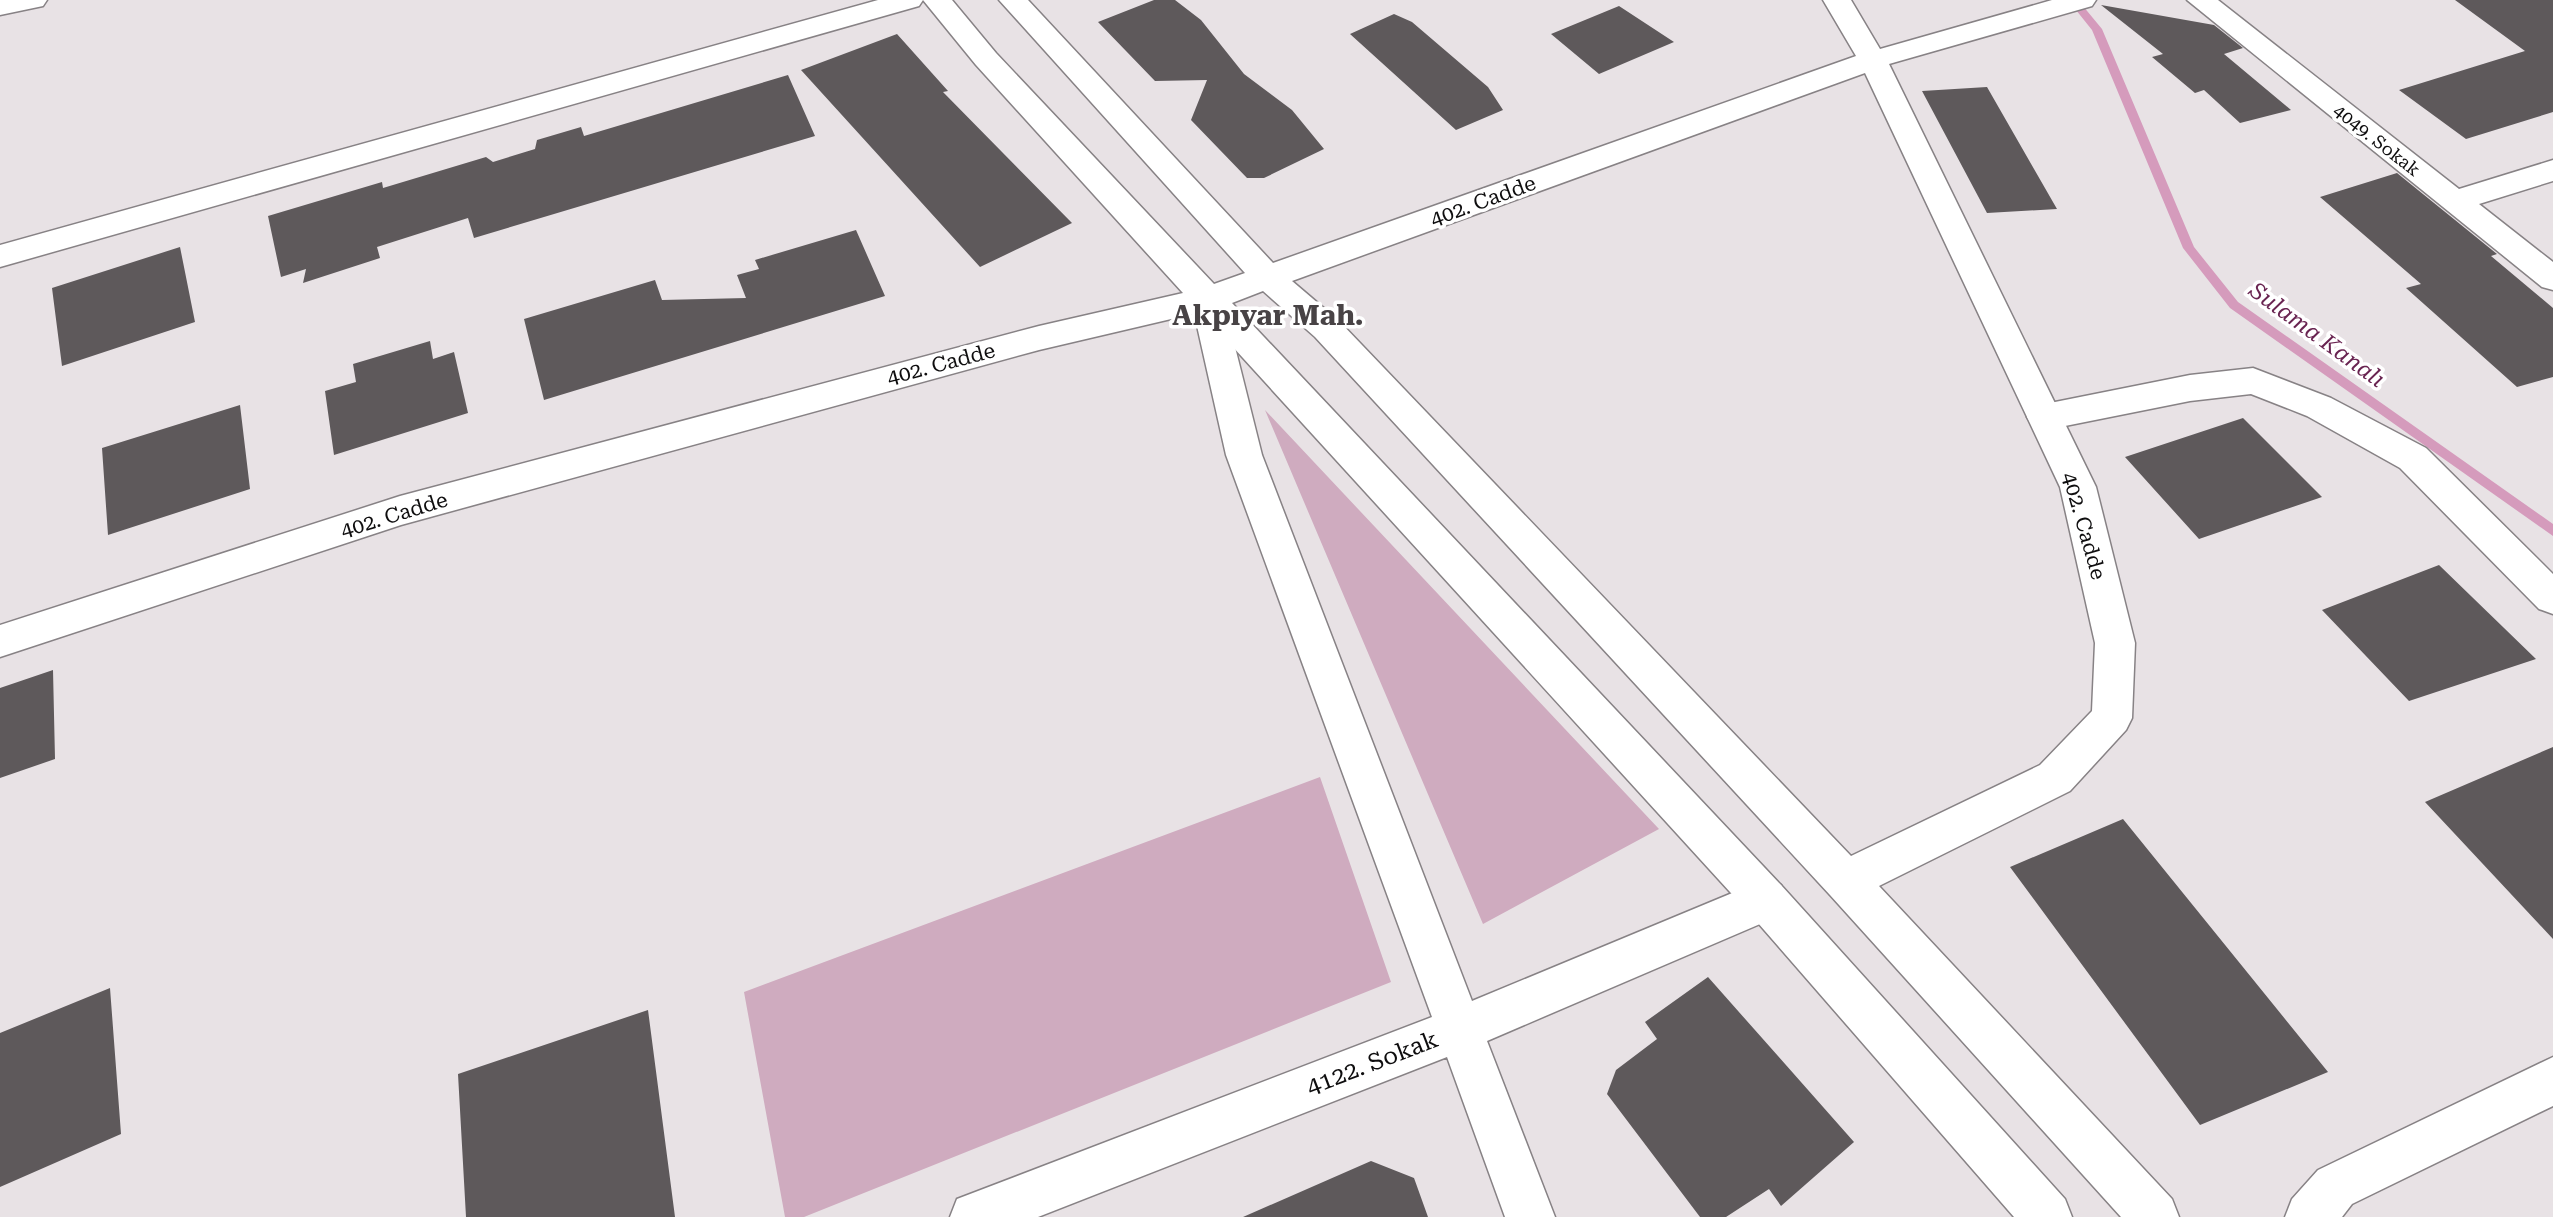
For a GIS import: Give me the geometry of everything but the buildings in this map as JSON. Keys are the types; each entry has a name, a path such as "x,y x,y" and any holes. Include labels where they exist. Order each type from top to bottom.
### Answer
{"street":[{"path":"0,7 33,0"},
{"path":"0,256 909,0"},
{"path":"937,0 986,59 1207,299 1766,900 2047,1217"},
{"path":"1013,0 1268,278 1327,329 1845,881 2154,1217"},
{"name":"402. Cadde","path":"1837,0 1873,60 2078,487 2115,643 2112,718 2055,778 1845,881"},
{"name":"4049. Sokak","path":"2201,0 2553,279"},
{"name":"402. Cadde","path":"0,641 400,511 1039,338 1207,299 1873,60 2072,3"},
{"path":"2455,201 2553,170"},
{"path":"1207,299 1244,455 1530,1217"},
{"path":"2045,417 2190,388 2253,381 2319,407 2413,458 2553,598"},
{"name":"4122. Sokak","path":"975,1217 1460,1029 1766,900"},
{"path":"2310,1217 2335,1187 2553,1081"}],"shaded area":[{"path":"1265,410 1659,829 1483,924"},
{"path":"1320,777 1391,982 804,1217 785,1217 744,992"}],"waterway":[{"name":"Sulama Kanalı","path":"2073,0 2097,29 2189,248 2234,305 2553,531"}],"district":[{"name":"Akpıyar Mah.","path":"1268,315"}]}
